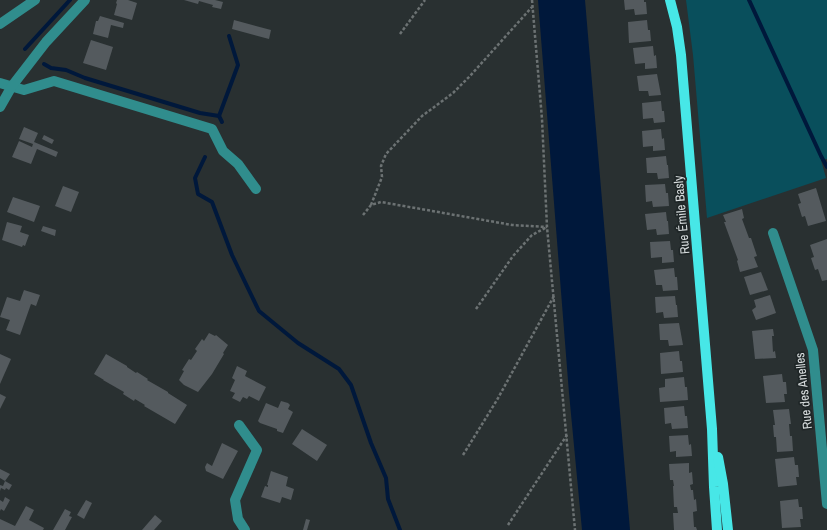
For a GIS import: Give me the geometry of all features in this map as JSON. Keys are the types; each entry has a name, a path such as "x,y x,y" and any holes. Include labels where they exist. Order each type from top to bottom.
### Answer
{"main road":[{"name":"Rue Émile Basly","path":"670,0 677,27 681,55 712,429 717,530"},
{"name":"Rue Émile Basly","path":"712,429 723,484 728,530"}],"street":[{"path":"0,24 35,0"},
{"path":"0,108 12,86 46,42 85,0"},
{"path":"0,83 24,90 54,81 212,129 223,151 238,164 256,189"},
{"name":"Rue des Anelles","path":"773,233 813,350 827,504"},
{"path":"239,425 257,450 235,500 238,519 245,530"}],"path":[{"path":"400,34 425,0"},
{"path":"532,0 542,119 547,227 576,530"},
{"path":"363,215 371,205 382,178 382,166 386,154 422,116 453,93 470,76 532,6"},
{"path":"371,205 381,202 512,225 547,227"},
{"path":"476,309 513,256 532,235 547,227"},
{"path":"463,455 497,400 554,296"},
{"path":"508,525 567,435"}],"shaded area":[{"path":"538,0 585,0 630,530 582,530 569,393"},
{"path":"686,0 827,0 827,159 821,160 826,178 707,218 693,55"}],"building":[{"path":"117,0 128,0 137,3 132,20 114,15"},
{"path":"184,0 215,0 223,2 221,9 199,1 198,4"},
{"path":"624,0 644,0 644,2 646,2 647,14 635,15 634,9 625,10"},
{"path":"100,16 124,23 123,28 111,25 108,38 93,34 96,21 98,21"},
{"path":"234,20 271,30 269,39 232,29"},
{"path":"647,20 651,41 629,43 628,22"},
{"path":"91,40 113,47 106,70 83,63"},
{"path":"653,46 654,56 656,55 657,68 645,69 645,63 635,64 633,48"},
{"path":"657,74 661,95 649,96 648,91 639,91 637,76"},
{"path":"661,101 665,122 654,123 653,118 643,119 642,103"},
{"path":"24,127 38,133 34,142 58,152 56,157 37,149 31,164 12,157 19,141 32,147 33,144 19,139"},
{"path":"661,129 662,139 664,138 665,150 653,151 653,146 643,147 642,131"},
{"path":"44,135 54,140 52,144 42,139"},
{"path":"666,156 669,178 658,179 657,173 647,173 646,158"},
{"path":"665,184 666,193 668,193 669,206 653,207 652,201 646,202 645,185"},
{"path":"63,186 79,192 71,212 55,206"},
{"path":"816,188 826,221 808,226 805,216 802,217 798,204 801,203 798,194"},
{"path":"13,197 40,206 34,222 7,212"},
{"path":"742,209 744,218 742,219 749,238 751,238 757,256 754,257 758,267 740,272 738,260 724,222 726,222 723,215"},
{"path":"666,212 669,234 657,235 656,229 647,230 645,214"},
{"path":"7,222 22,226 20,232 29,235 25,246 23,245 22,247 2,240"},
{"path":"43,226 56,230 55,236 41,231"},
{"path":"827,239 827,280 822,281 818,269 815,270 811,258 814,257 810,245"},
{"path":"670,241 671,250 673,250 674,262 662,263 662,257 651,258 650,242"},
{"path":"674,268 675,277 677,277 678,290 663,291 662,285 656,285 654,270"},
{"path":"761,272 768,290 750,295 744,277"},
{"path":"24,290 40,295 36,306 31,304 20,335 6,330 10,320 0,317 7,297 20,301"},
{"path":"770,295 776,313 756,320 752,310 756,307 754,300"},
{"path":"675,296 678,317 664,318 663,312 656,313 655,297"},
{"path":"679,323 683,345 669,346 668,340 660,340 659,324"},
{"path":"773,329 773,352 775,351 776,358 755,359 752,331"},
{"path":"209,333 215,336 216,335 228,345 212,374 198,392 184,385 179,380 184,371 182,370 189,359 191,360 197,351 195,349 202,339 204,341"},
{"path":"679,351 683,372 661,374 660,353"},
{"path":"0,354 11,359 0,384"},
{"path":"106,354 136,373 137,372 187,405 175,424 135,399 134,401 123,394 124,392 94,374"},
{"path":"237,366 247,371 245,376 266,387 259,401 249,396 247,399 243,397 240,402 232,398 235,393 230,391 235,380 232,378"},
{"path":"782,374 783,382 786,382 787,394 784,394 785,402 766,403 763,376"},
{"path":"684,377 685,387 687,387 688,400 660,402 659,388 665,387 665,379"},
{"path":"0,394 6,397 0,409"},
{"path":"281,401 288,403 290,405 288,409 293,412 283,433 258,421 266,403 278,408"},
{"path":"684,406 688,428 672,429 671,423 665,424 664,408"},
{"path":"789,409 791,424 789,424 790,436 792,436 793,451 777,452 776,437 774,437 773,425 775,425 773,410"},
{"path":"302,429 327,445 317,461 292,444"},
{"path":"688,435 689,445 691,444 692,456 676,457 676,451 670,452 669,436"},
{"path":"222,443 238,451 223,479 206,471 205,467 207,463 212,466"},
{"path":"794,457 795,465 798,465 799,477 796,477 797,485 778,487 775,459"},
{"path":"689,463 689,473 692,472 693,484 690,485 691,490 693,490 694,500 696,499 697,511 693,512 694,527 696,527 697,530 674,530 673,513 678,513 677,507 674,507 674,486 673,480 670,480 669,464"},
{"path":"0,469 10,474 5,481 0,478"},
{"path":"271,471 288,477 286,486 294,489 291,500 282,497 280,503 261,497 265,486 268,487 267,485"},
{"path":"5,481 12,485 9,490 6,488 5,490 1,488 0,491 0,485 3,486"},
{"path":"5,497 10,500 4,511 1,509 0,511 0,500 3,502"},
{"path":"798,499 799,507 802,507 803,519 800,519 801,527 782,528 780,501"},
{"path":"86,500 92,503 84,519 77,515"},
{"path":"26,506 34,510 29,520 44,528 43,530 0,530 0,519 15,526"},
{"path":"65,509 71,512 69,516 72,517 65,530 53,530"},
{"path":"155,515 162,521 154,530 142,530"},
{"path":"306,519 310,520 307,530 303,530"}],"waterway":[{"path":"25,49 70,0"},
{"path":"749,0 827,167"},
{"path":"219,116 238,65 229,36"},
{"path":"44,64 51,68 66,70 85,78 200,113 219,116 222,122"},
{"path":"205,157 195,178 198,194 212,202 232,255 259,311 298,343 339,369 351,385 371,443 386,478 388,499 400,530"}]}
